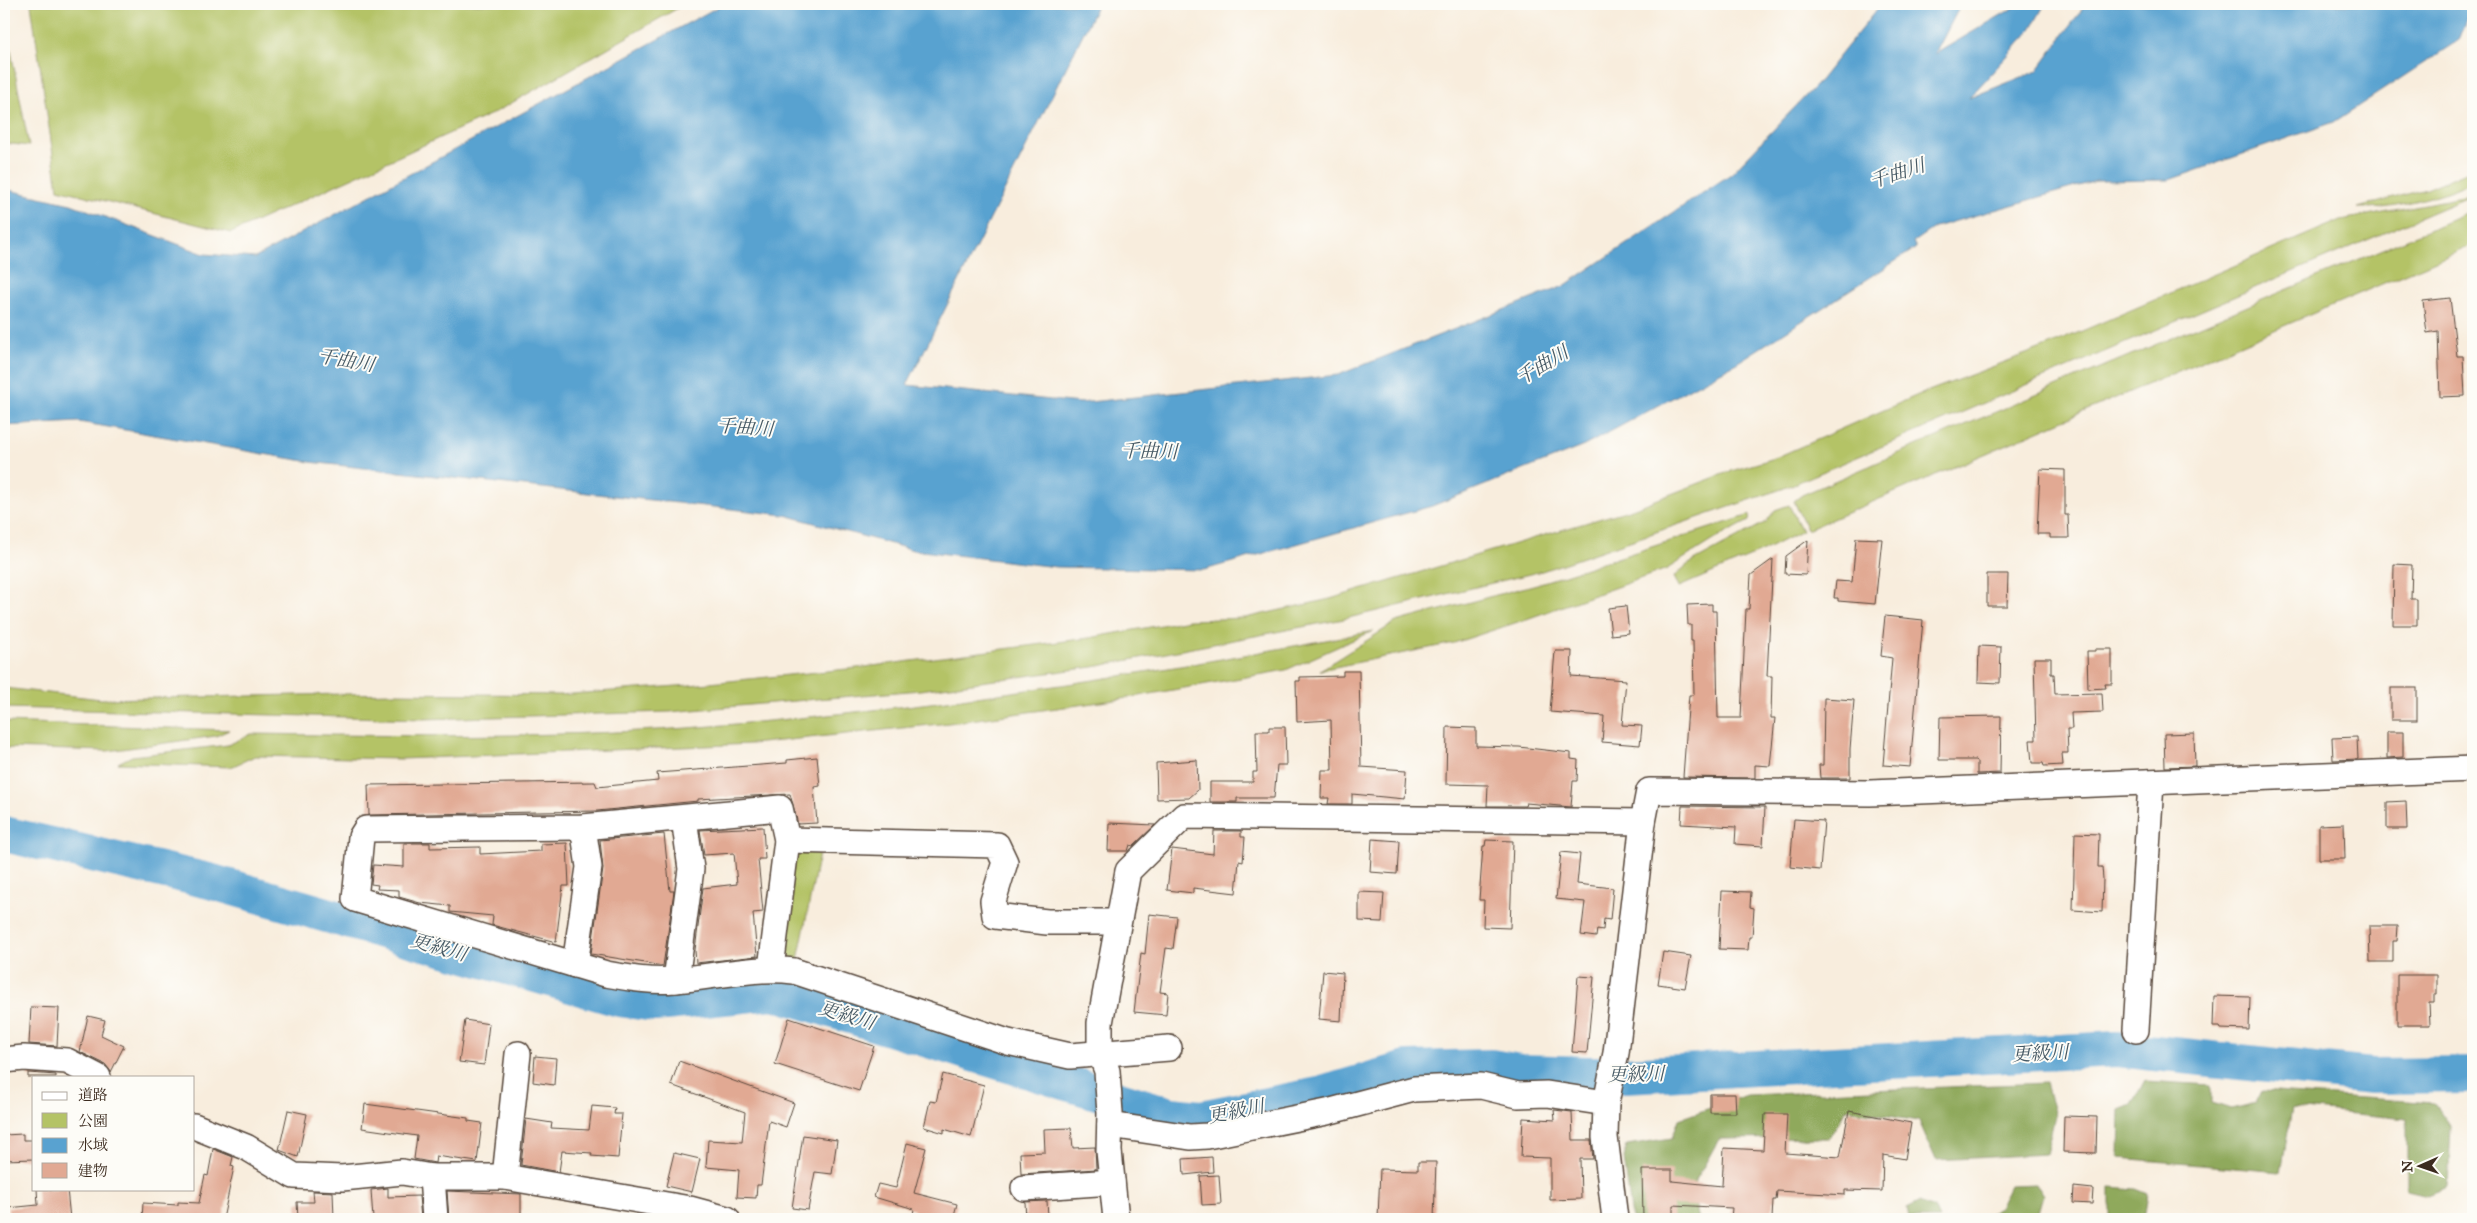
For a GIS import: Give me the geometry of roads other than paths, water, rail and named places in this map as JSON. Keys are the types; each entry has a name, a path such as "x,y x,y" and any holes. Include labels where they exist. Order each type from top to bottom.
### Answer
{"street":[{"path":"1615,1219 1605,1138 1606,1100 1614,1058 1648,791 1870,793 2473,769"},
{"path":"2136,1030 2151,783"},
{"path":"771,968 787,840 780,808 583,827 366,829 361,837 356,898 606,974 648,980 676,980 771,968 794,971 1008,1042 1103,1063 1169,1048"},
{"path":"1116,1219 1109,1151 1110,1119 1100,1024 1128,871 1184,816 1643,822"},
{"path":"676,980 691,869 684,818"},
{"path":"575,965 589,867 583,827"},
{"path":"787,840 997,845 1005,862 993,902 996,916 1047,922 1118,922"},
{"path":"505,1177 518,1054"},
{"path":"4,1060 24,1058 67,1061 96,1076"},
{"path":"1110,1119 1190,1137 1208,1136 1327,1112 1414,1089 1481,1086 1518,1095 1547,1094 1606,1100"},
{"path":"195,1126 246,1147 294,1176 342,1178 402,1172 432,1176 505,1177 690,1209 727,1219"},
{"path":"432,1176 435,1219"},
{"path":"1024,1188 1112,1182"}],"water":[{"name":"千曲川","path":"723,4 1098,4 907,385 1080,403 1338,375 1564,286 1731,174 1818,83 1881,4 1961,4 1935,54 2020,4 2045,4 2030,31 1969,98 2037,71 2086,4 2473,4 2459,40 2334,122 2169,180 2096,181 1935,227 1913,242 1916,248 1735,364 1584,446 1432,506 1204,570 1056,567 913,550 785,515 310,462 79,422 4,426 4,189 71,204 204,254 255,258"}],"waterway":[{"name":"更級川","path":"4,834 209,881 619,999 655,1004 773,992 1171,1115 1201,1118 1319,1095 1406,1069 1491,1067 1520,1072 1625,1075 2117,1049 2372,1076 2473,1075"}]}
